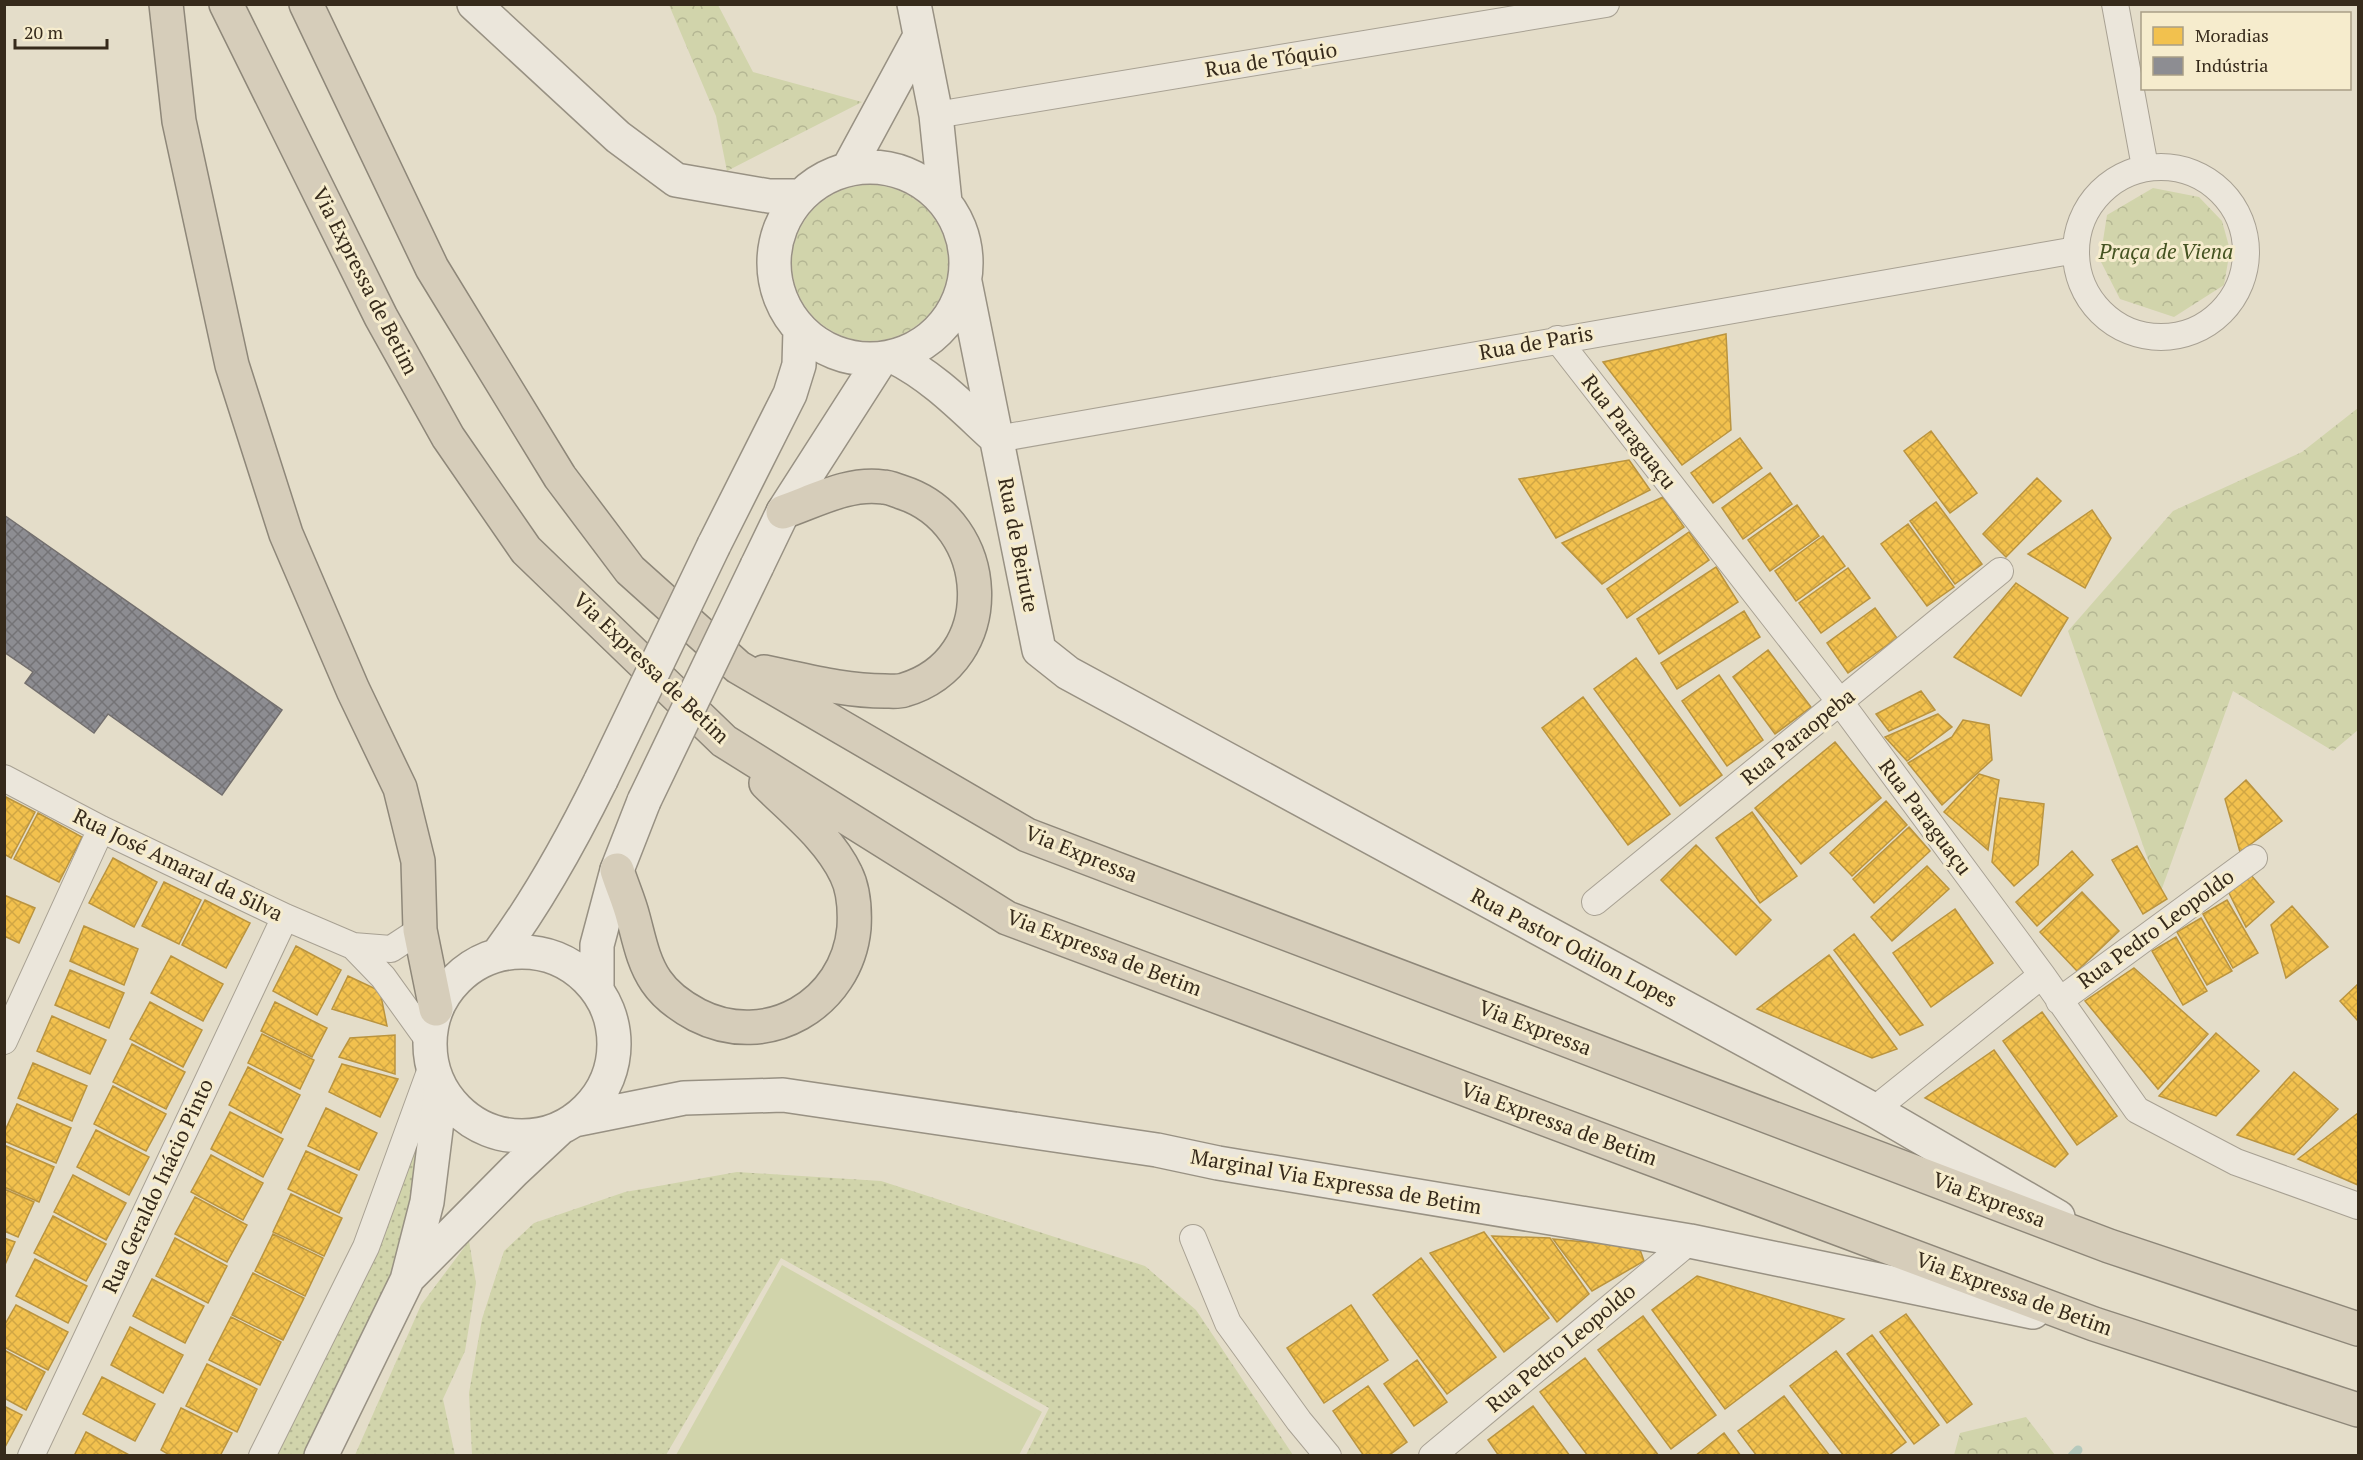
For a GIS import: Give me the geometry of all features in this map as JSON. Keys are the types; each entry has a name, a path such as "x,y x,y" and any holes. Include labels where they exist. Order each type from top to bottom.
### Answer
{"highway":[{"path":"166,4 178,121 232,365 286,534 352,690 400,788 418,861 420,930 436,1009"},
{"name":"Via Expressa de Betim","path":"226,4 381,317 448,437 526,550 724,741 1006,918 2094,1324 2358,1410"},
{"path":"306,4 432,268 560,477 630,570 738,667 859,691 902,691 937,675 960,648 973,616 975,581 965,547 946,518 917,497 884,487 849,488 783,512"},
{"name":"Via Expressa","path":"738,667 1027,835 2109,1246 2358,1329"},
{"path":"616,870 633,916 640,949 656,981 681,1007 713,1023 747,1029 782,1022 814,1005 838,979 852,946 855,910 847,875 828,845 724,741"}],"street":[{"path":"474,4 618,137 676,180 769,196 801,196"},
{"path":"914,4 936,115 945,202"},
{"name":"Rua de Tóquio","path":"936,115 1606,4"},
{"path":"2115,4 2145,167"},
{"path":"848,169 920,36"},
{"path":"597,990 597,945 616,870 644,801 783,512 888,358 919,346 940,329 956,307 965,282 966,254 959,225 945,202 925,183 901,171 875,166 848,169 818,182 801,196 785,218 776,244 774,265 776,287 787,313 800,330 824,348 851,358 888,358 915,367 997,439"},
{"path":"2173,166 2200,175 2223,191 2238,214 2247,241 2245,269 2235,296 2217,318 2193,332 2165,338 2137,334 2112,323 2092,303 2079,278 2076,250 2081,221 2096,196 2118,177 2145,167 2173,166"},
{"name":"Rua de Paris","path":"997,439 1557,339 2076,250"},
{"name":"Rua de Beirute","path":"965,282 1039,650"},
{"path":"499,953 526,917 570,843 714,545 790,394 800,365 800,330"},
{"name":"Rua Paraguaçu","path":"1557,339 1840,702 2042,975 2137,1110 2236,1162 2358,1206"},
{"name":"Rua Paraopeba","path":"1595,902 2000,571"},
{"name":"Rua Pastor Odilon Lopes","path":"1039,650 1068,673 1874,1110 2109,1246"},
{"name":"Rua José Amaral da Silva","path":"4,778 101,829 285,917 353,946 391,949 420,930"},
{"path":"4,1041 101,829"},
{"name":"Rua Pedro Leopoldo","path":"2059,1001 2254,858"},
{"name":"Rua Geraldo Inácio Pinto","path":"31,1455 285,917"},
{"name":"Rua José Amaral da Silva","path":"353,946 383,977 434,1065"},
{"path":"321,1455 407,1280 427,1202 436,1009 450,984 472,965 499,953 527,951 554,956 578,970 597,990 609,1014 614,1044 609,1073 596,1100 514,1171 407,1280"},
{"name":"Rua Pedro Leopoldo","path":"1874,1110 2042,975"},
{"path":"434,1065 458,1111 480,1127 506,1135 534,1136 567,1124"},
{"path":"262,1455 366,1247 434,1065"},
{"name":"Marginal Via Expressa de Betim","path":"567,1124 684,1098 783,1095 1157,1150 1218,1163 1690,1241 2094,1324"},
{"path":"1193,1238 1228,1323 1299,1421 1328,1455"},
{"name":"Rua Pedro Leopoldo","path":"1432,1455 1690,1241"}],"green space":[{"path":"669,5 718,5 753,72 862,102 727,171 716,116"},
{"path":"870,185 900,191 925,208 942,233 948,263 942,293 925,318 900,335 870,341 840,335 815,318 798,293 792,263 798,233 815,208 840,191"},
{"name":"Praça de Viena","path":"2153,188 2199,197 2222,221 2230,250 2224,285 2174,317 2120,299 2100,260 2107,215"},
{"path":"2358,408 2358,730 2333,751 2233,691 2160,894 2068,631 2173,511 2302,452"},
{"path":"424,1114 412,1198 398,1259 367,1333 305,1455 276,1456"},
{"path":"737,1172 881,1181 1145,1266 1196,1310 1293,1455 1026,1455 1049,1408 781,1258 666,1455 472,1455 469,1393 482,1319 504,1251 534,1223 625,1192"},
{"path":"469,1241 476,1283 465,1351 443,1399 455,1455 355,1455 421,1305"},
{"path":"782,1265 1042,1412 1019,1455 676,1455"},
{"path":"2026,1417 2055,1455 1954,1455 1960,1433"}],"building: Moradias":[{"path":"1726,334 1731,430 1682,465 1603,362"},
{"path":"1931,431 1977,493 1950,513 1904,451"},
{"path":"1740,438 1762,468 1713,503 1691,473"},
{"path":"1629,460 1650,490 1556,538 1519,479"},
{"path":"1770,473 1792,504 1743,539 1722,508"},
{"path":"2037,478 2061,501 2006,557 1983,534"},
{"path":"1663,497 1684,527 1602,584 1562,543"},
{"path":"1936,502 1982,564 1955,584 1910,521"},
{"path":"1797,505 1819,536 1770,571 1748,540"},
{"path":"2092,510 2111,538 2085,588 2028,554"},
{"path":"1908,524 1954,587 1927,606 1881,544"},
{"path":"1689,532 1709,560 1627,618 1607,589"},
{"path":"1823,536 1845,566 1796,601 1775,571"},
{"path":"1716,567 1738,602 1659,654 1637,619"},
{"path":"1848,568 1870,598 1821,633 1799,603"},
{"path":"2016,583 2068,618 2021,696 1954,657"},
{"path":"1875,608 1897,638 1848,673 1827,643"},
{"path":"1744,611 1760,637 1677,689 1661,663"},
{"path":"1768,650 1811,707 1775,734 1733,677"},
{"path":"1636,658 1722,775 1680,806 1594,689"},
{"path":"1719,675 1763,740 1727,766 1682,701"},
{"path":"1921,691 1935,710 1889,731 1876,714"},
{"path":"1583,697 1670,814 1628,845 1542,728"},
{"path":"1938,714 1952,727 1907,761 1885,737"},
{"path":"1963,720 1989,725 1992,760 1942,805 1908,763 1952,737"},
{"path":"1835,742 1881,798 1801,864 1755,808"},
{"path":"1979,774 1999,780 1988,850 1944,812"},
{"path":"2246,780 2282,821 2240,852 2225,799"},
{"path":"4,796 35,812 11,858 4,854"},
{"path":"2000,798 2044,804 2038,865 2014,886 1992,862"},
{"path":"1886,801 1907,825 1852,876 1830,853"},
{"path":"1752,812 1797,876 1760,903 1716,838"},
{"path":"38,813 82,837 59,882 14,859"},
{"path":"1909,827 1930,851 1874,903 1853,879"},
{"path":"1696,845 1771,920 1736,955 1661,880"},
{"path":"2137,846 2167,899 2143,914 2112,860"},
{"path":"2072,851 2093,875 2037,926 2016,902"},
{"path":"113,858 157,882 134,927 89,903"},
{"path":"1927,866 1949,889 1892,941 1871,917"},
{"path":"2250,874 2274,902 2246,927 2229,893"},
{"path":"164,882 201,900 179,944 142,926"},
{"path":"2082,892 2119,931 2077,971 2040,932"},
{"path":"4,895 35,908 19,943 4,936"},
{"path":"205,900 250,923 226,968 182,945"},
{"path":"2227,900 2258,953 2233,968 2203,914"},
{"path":"2292,906 2328,947 2286,978 2271,925"},
{"path":"1955,909 1993,963 1931,1007 1893,953"},
{"path":"2201,918 2232,971 2207,985 2177,932"},
{"path":"84,926 138,949 124,985 70,961"},
{"path":"1854,934 1923,1025 1900,1035 1834,950"},
{"path":"2176,937 2207,991 2183,1005 2152,951"},
{"path":"296,946 341,970 317,1015 273,991"},
{"path":"1829,955 1897,1049 1872,1058 1757,1009"},
{"path":"171,956 223,984 203,1021 151,993"},
{"path":"2134,968 2208,1034 2158,1089 2085,1001"},
{"path":"70,970 124,993 109,1028 55,1005"},
{"path":"348,976 380,991 387,1026 332,1009"},
{"path":"2358,984 2358,1021 2340,1001"},
{"path":"150,1002 202,1030 183,1067 130,1039"},
{"path":"275,1002 327,1028 312,1057 261,1031"},
{"path":"2042,1012 2117,1116 2077,1145 2003,1041"},
{"path":"52,1016 106,1040 90,1074 37,1051"},
{"path":"2216,1033 2259,1071 2216,1116 2159,1096"},
{"path":"262,1034 314,1060 300,1089 248,1063"},
{"path":"395,1035 395,1074 339,1057 350,1038"},
{"path":"132,1044 185,1072 166,1109 113,1082"},
{"path":"1994,1050 2068,1154 2055,1167 1925,1098"},
{"path":"33,1063 87,1086 72,1121 18,1098"},
{"path":"342,1064 398,1079 380,1117 329,1092"},
{"path":"248,1067 300,1095 281,1133 229,1105"},
{"path":"2294,1072 2338,1109 2294,1155 2237,1135"},
{"path":"113,1086 166,1114 146,1151 94,1124"},
{"path":"17,1104 71,1128 56,1163 4,1141 4,1133"},
{"path":"326,1108 377,1133 359,1170 308,1146"},
{"path":"230,1112 283,1139 263,1177 211,1149"},
{"path":"2358,1113 2358,1185 2298,1159"},
{"path":"96,1130 149,1157 129,1195 77,1167"},
{"path":"4,1145 54,1167 39,1202 4,1187"},
{"path":"306,1151 357,1175 339,1213 288,1189"},
{"path":"211,1155 263,1183 243,1220 191,1192"},
{"path":"73,1175 126,1203 106,1240 54,1212"},
{"path":"4,1189 34,1202 18,1237 4,1231"},
{"path":"291,1194 342,1218 324,1256 273,1232"},
{"path":"195,1197 247,1225 227,1262 175,1234"},
{"path":"53,1216 106,1244 86,1281 34,1253"},
{"path":"1484,1232 1549,1318 1504,1352 1430,1253"},
{"path":"273,1234 323,1258 305,1296 255,1271"},
{"path":"1492,1236 1550,1238 1589,1294 1557,1322"},
{"path":"4,1238 15,1242 4,1267"},
{"path":"175,1238 227,1266 208,1303 156,1276"},
{"path":"1553,1239 1639,1247 1644,1261 1592,1291"},
{"path":"1421,1258 1496,1357 1447,1394 1373,1295"},
{"path":"35,1259 87,1286 68,1323 16,1296"},
{"path":"253,1273 304,1298 283,1340 232,1315"},
{"path":"1697,1276 1844,1319 1725,1409 1652,1310"},
{"path":"152,1279 204,1306 185,1343 133,1316"},
{"path":"16,1305 68,1332 48,1370 4,1347 4,1326"},
{"path":"1351,1305 1388,1360 1324,1403 1287,1348"},
{"path":"1906,1314 1972,1404 1947,1423 1880,1332"},
{"path":"1643,1316 1716,1415 1671,1449 1598,1350"},
{"path":"231,1317 281,1342 260,1385 209,1360"},
{"path":"130,1327 183,1355 163,1393 111,1365"},
{"path":"1872,1335 1939,1425 1914,1444 1847,1354"},
{"path":"4,1350 45,1372 26,1410 4,1398"},
{"path":"1836,1351 1906,1442 1888,1456 1844,1456 1790,1386"},
{"path":"1585,1358 1659,1456 1588,1456 1540,1392"},
{"path":"1417,1360 1447,1402 1414,1426 1384,1384"},
{"path":"207,1364 257,1389 237,1432 186,1406"},
{"path":"102,1377 155,1404 135,1441 83,1414"},
{"path":"1368,1386 1407,1442 1388,1456 1364,1456 1333,1411"},
{"path":"1784,1396 1830,1456 1757,1456 1738,1431"},
{"path":"4,1406 22,1415 4,1449"},
{"path":"1533,1406 1570,1456 1499,1456 1488,1440"},
{"path":"181,1408 232,1433 220,1456 171,1456 161,1450"},
{"path":"86,1432 131,1456 74,1456"},
{"path":"1724,1433 1741,1456 1695,1456"}],"building: Indústria":[{"path":"4,515 282,710 222,795 108,714 94,733 25,683 33,672 4,652"}],"waterway":[{"path":"2072,1456 2078,1450"}]}
